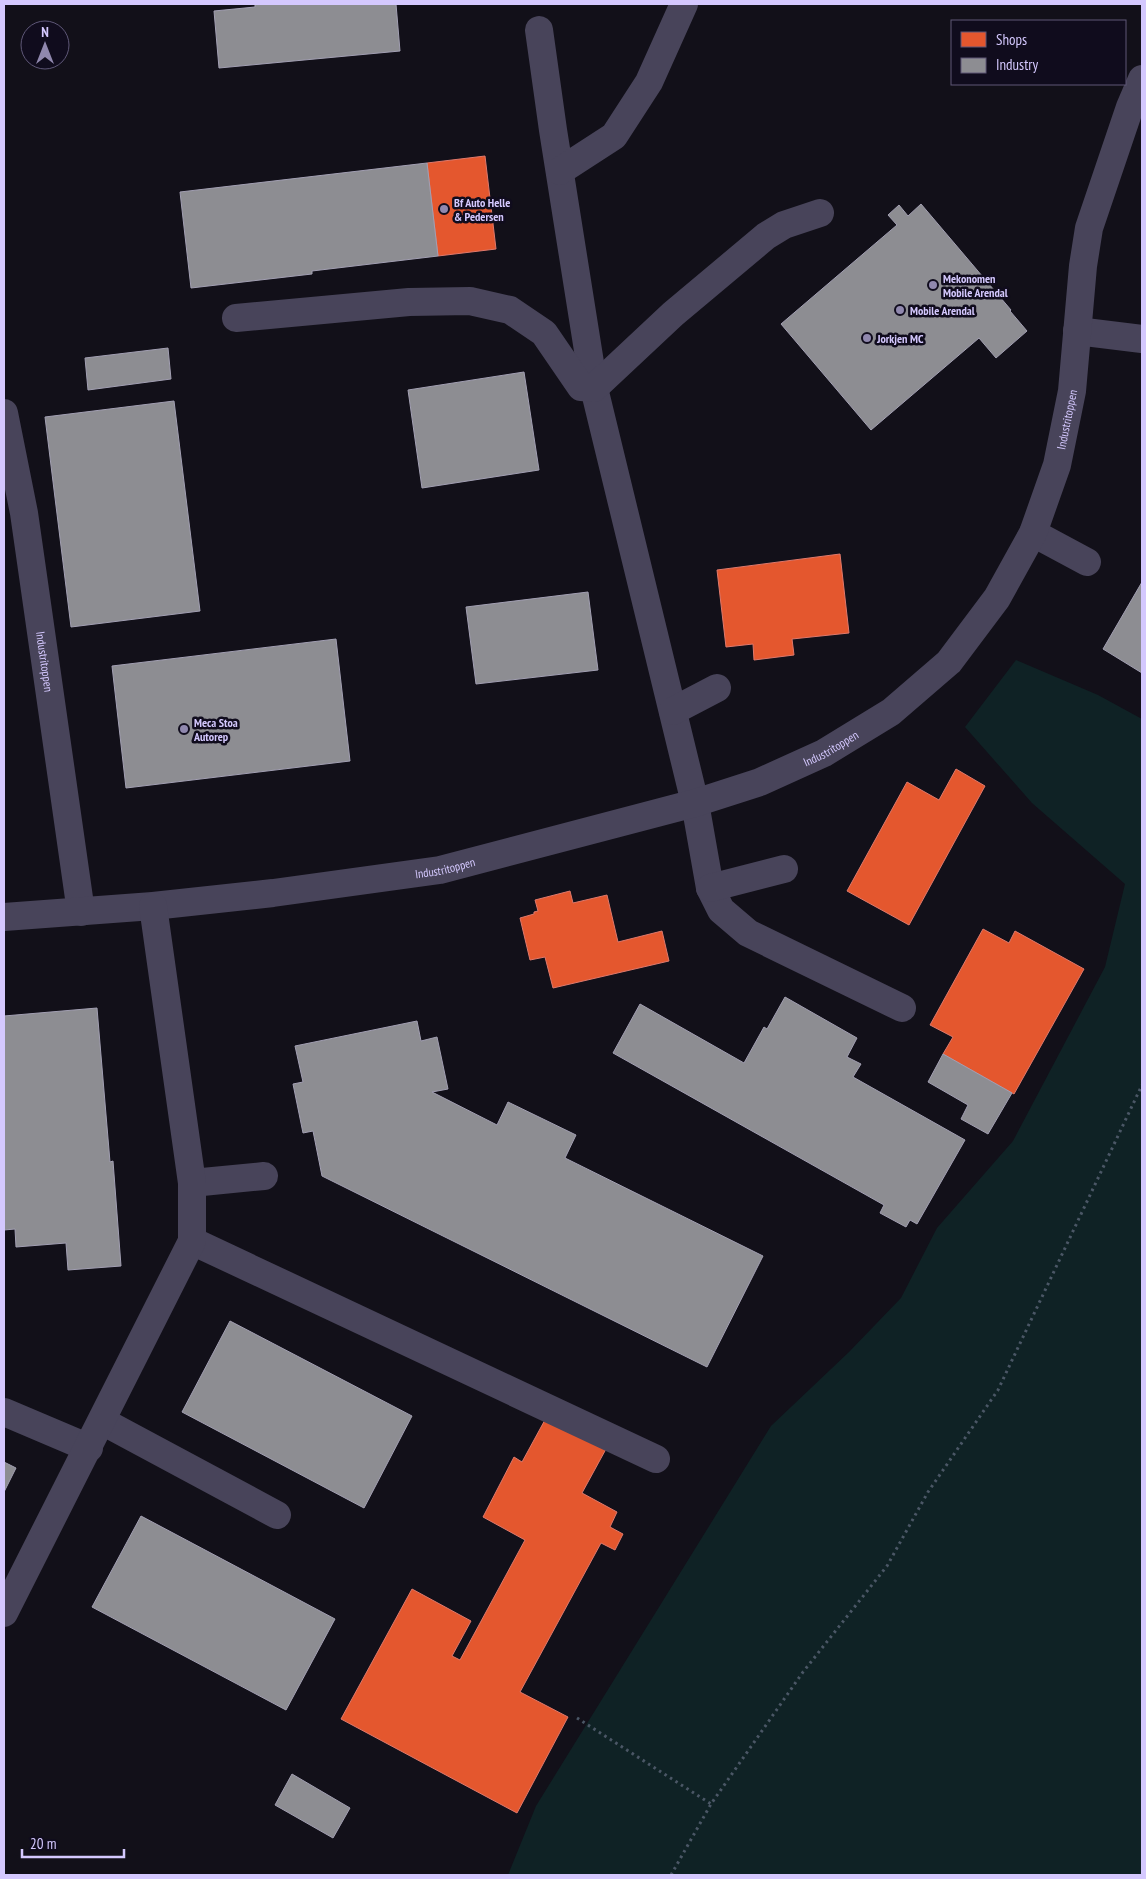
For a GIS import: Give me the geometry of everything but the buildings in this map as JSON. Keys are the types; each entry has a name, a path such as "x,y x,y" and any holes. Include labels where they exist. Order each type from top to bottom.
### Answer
{"street":[{"path":"560,171 614,136 649,82 684,4"},
{"path":"539,30 594,388 695,803 710,888 721,910 748,933 902,1008"},
{"name":"Industritoppen","path":"4,917 153,906 273,893 440,870 695,803 760,782 816,756 891,712 949,662 997,598 1033,533 1057,465 1072,391 1082,266 1089,228 1130,107 1142,79"},
{"path":"236,318 409,302 470,301 510,310 544,333 581,387 594,388 673,314 766,236 784,225 820,214"},
{"path":"1077,331 1142,339"},
{"name":"Industritoppen","path":"4,413 24,513 81,912"},
{"path":"1033,533 1087,562"},
{"path":"673,711 716,688"},
{"path":"710,888 784,868"},
{"path":"4,1613 192,1241 192,1183 153,906"},
{"path":"192,1183 264,1176"},
{"path":"192,1241 656,1459"},
{"path":"4,1412 89,1448"},
{"path":"102,1421 277,1515"}],"path":[{"path":"671,1875 711,1804 804,1672 886,1566 928,1492 998,1390 1142,1085"},
{"path":"577,1718 711,1804"}],"green space":[{"path":"1016,660 1098,695 1142,719 1142,1875 508,1875 536,1806 771,1426 849,1352 901,1298 937,1228 1013,1141 1105,967 1125,884 1032,803 965,727"}],"place":[{"name":"Bf Auto Helle & Pedersen","path":"444,209"},
{"name":"Mekonomen Mobile Arendal","path":"933,285"},
{"name":"Mobile Arendal","path":"900,310"},
{"name":"Jorkjen MC","path":"867,338"},
{"name":"Meca Stoa Autorep","path":"184,729"}]}
